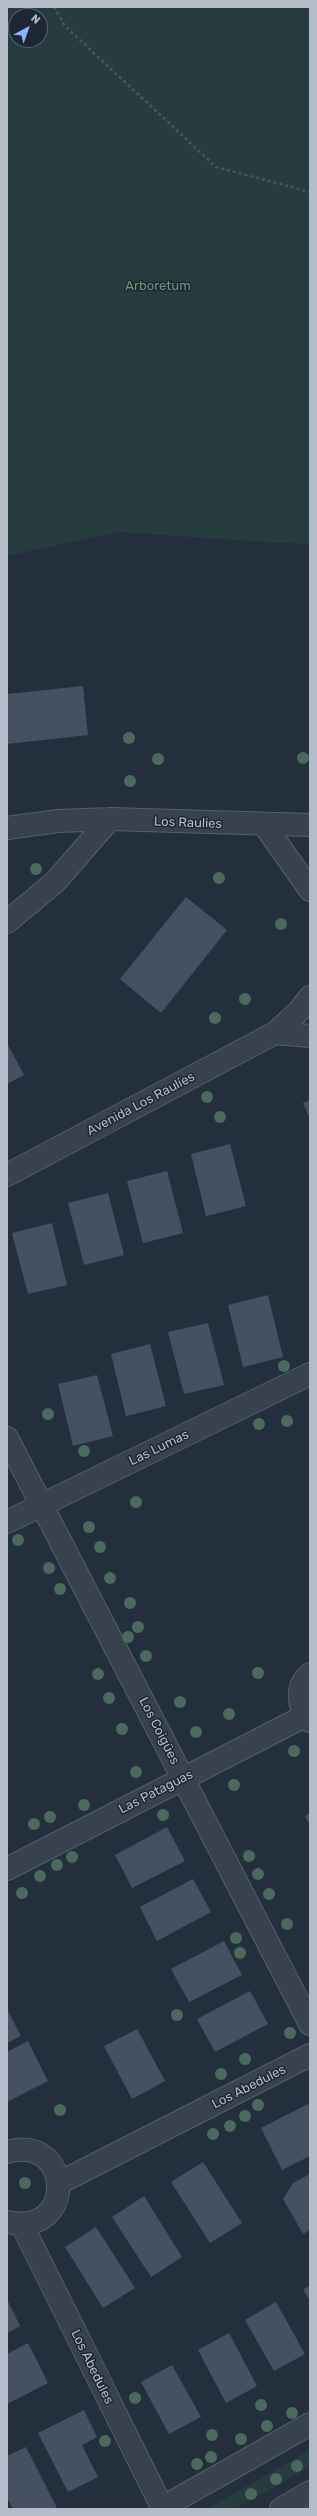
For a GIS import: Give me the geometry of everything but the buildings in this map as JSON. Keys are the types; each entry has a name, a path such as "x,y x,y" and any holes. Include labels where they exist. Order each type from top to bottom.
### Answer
{"street":[{"name":"Los Raulies","path":"7,828 58,821 110,819 265,826"},
{"path":"7,922 55,882 110,819"},
{"path":"265,826 310,825"},
{"path":"265,826 310,890"},
{"name":"Avenida Los Raulíes","path":"7,1174 275,1033 298,1012 310,997"},
{"path":"275,1033 310,1036"},
{"name":"Las Lumas","path":"7,1522 310,1374"},
{"name":"Los Coigües","path":"7,1438 310,2024"},
{"name":"Las Pataguas","path":"7,1869 183,1778 307,1718 300,1703 300,1692 310,1674"},
{"name":"Los Abedules","path":"162,2509 14,2223 37,2222 50,2212 57,2199 59,2183 310,2055"},
{"path":"7,2152 27,2150 45,2158 57,2174 59,2183"},
{"path":"162,2509 310,2424"},
{"path":"281,2509 310,2492"}],"path":[{"path":"54,7 65,26 216,168 310,192"}],"green space":[{"name":"Arboretum","path":"7,7 310,7 310,544 118,532 7,556"},
{"path":"310,2450 310,2467 235,2509 211,2509 210,2507"}]}
